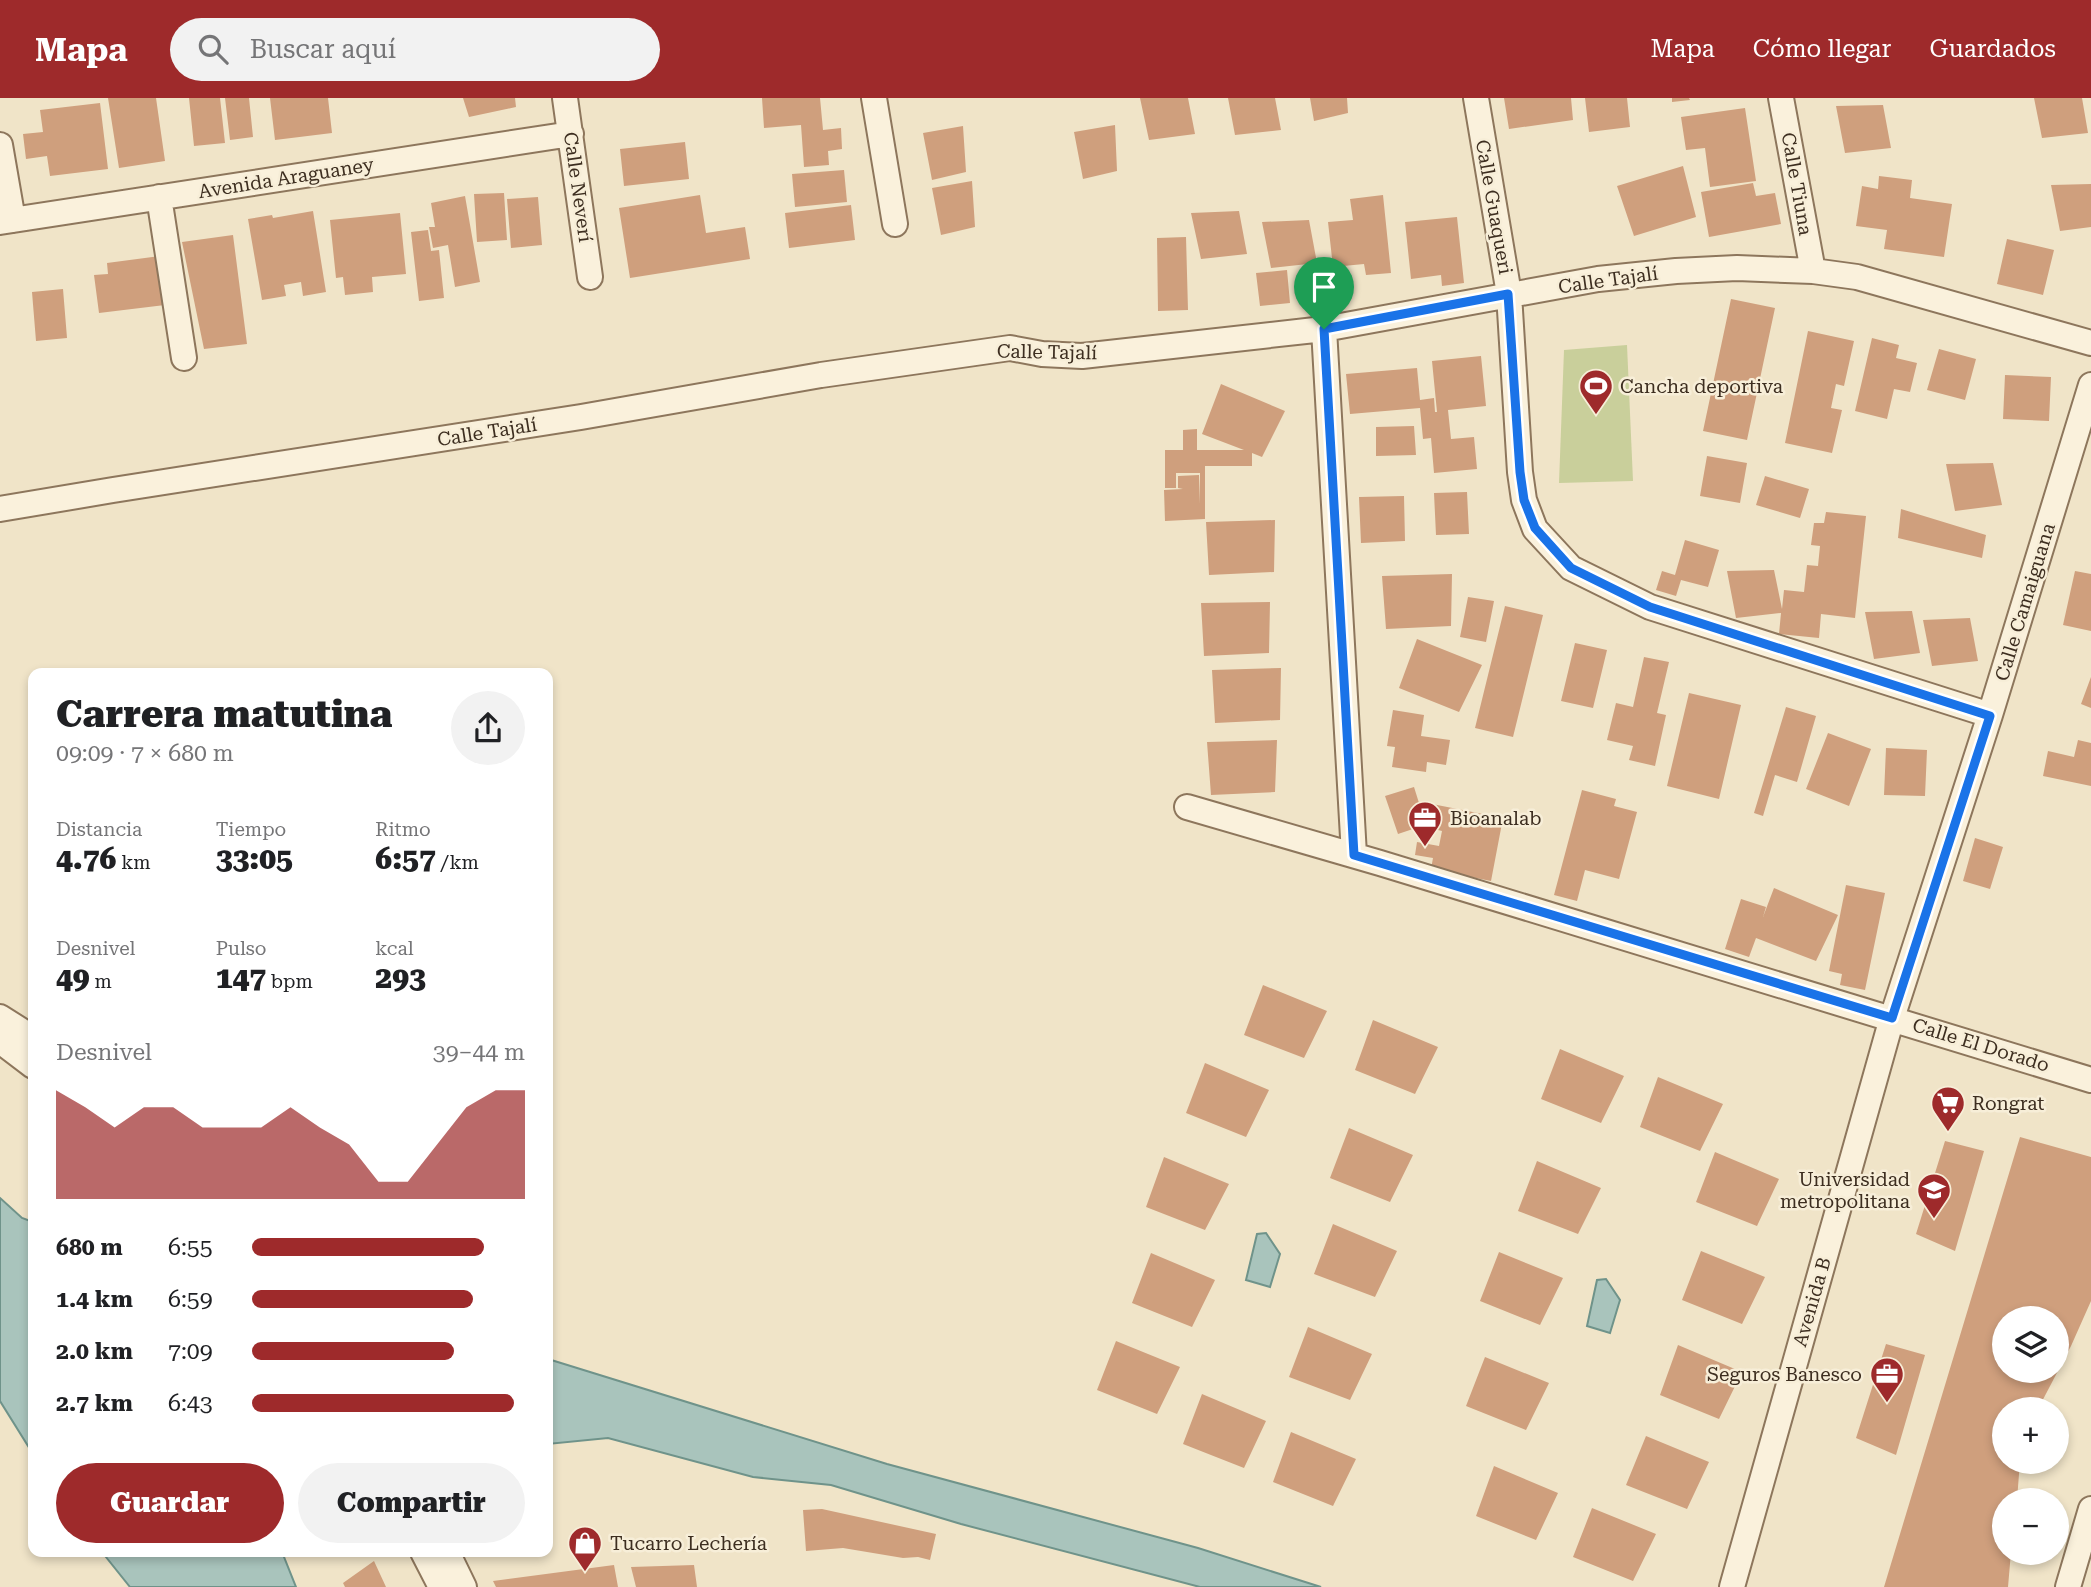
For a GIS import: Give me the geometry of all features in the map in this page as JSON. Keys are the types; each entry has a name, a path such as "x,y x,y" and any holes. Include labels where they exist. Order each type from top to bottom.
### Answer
{"street":[{"name":"Calle Neverí","path":"565,98 590,277"},
{"path":"874,98 895,224"},
{"name":"Calle Guaqueri","path":"1476,98 1508,294 1520,472 1524,500 1535,528 1571,568 1650,607 1990,716"},
{"name":"Calle Tiuna","path":"1782,98 1813,271"},
{"name":"Avenida Araguaney","path":"6,221 571,134"},
{"path":"0,145 6,221"},
{"path":"159,197 184,358"},
{"name":"Calle Tajalí","path":"0,509 581,417 821,375 1010,348 1042,354 1082,356 1324,329 1598,279 1676,271 1737,268 1813,271 1857,277 2091,342"},
{"path":"1324,329 1354,855"},
{"name":"Calle Camaiguana","path":"1892,1018 1990,716 2091,385"},
{"name":"Calle El Dorado","path":"1187,807 1354,855 2091,1080"},
{"path":"0,1017 28,1035"},
{"name":"Avenida B","path":"1732,1587 1892,1018"},
{"path":"0,1041 28,1062"},
{"path":"2068,1587 2091,1508"},
{"path":"425,1557 440,1587"},
{"path":"449,1557 464,1587"}],"green space":[{"name":"Cancha deportiva","path":"1627,345 1633,481 1559,483 1564,350"}],"water":[{"path":"0,1198 28,1220 28,1446 0,1401"},
{"path":"1266,1233 1280,1254 1270,1287 1246,1280 1257,1234"},
{"path":"1606,1279 1620,1300 1610,1333 1587,1326 1597,1280"},
{"path":"553,1361 887,1464 1198,1548 1321,1587 1200,1587 961,1524 831,1485 753,1477 608,1438 553,1444"},
{"path":"106,1557 284,1557 296,1587 130,1587"}],"building":[{"path":"108,98 156,98 165,161 119,168"},
{"path":"189,98 220,98 225,143 194,146"},
{"path":"225,98 249,98 253,137 230,140"},
{"path":"270,98 328,98 332,133 275,140"},
{"path":"463,98 515,98 516,107 469,117"},
{"path":"762,98 820,98 823,130 841,128 842,149 828,151 829,165 804,167 801,125 764,128"},
{"path":"1140,98 1188,98 1195,134 1149,140"},
{"path":"1228,98 1275,98 1281,130 1235,135"},
{"path":"1310,98 1347,98 1348,113 1314,121"},
{"path":"1504,98 1571,98 1573,120 1509,129"},
{"path":"1585,98 1627,98 1630,127 1589,132"},
{"path":"1672,98 1689,98 1690,100 1672,102"},
{"path":"2034,98 2082,98 2088,133 2042,138"},
{"path":"100,103 108,169 50,176 47,156 26,159 23,134 43,132 40,110"},
{"path":"1883,105 1891,148 1845,153 1836,106"},
{"path":"1745,108 1756,181 1710,187 1705,148 1686,150 1681,117"},
{"path":"1115,125 1117,171 1083,179 1074,132"},
{"path":"963,126 966,172 932,180 923,133"},
{"path":"685,142 689,179 624,186 620,149"},
{"path":"1683,166 1696,217 1634,236 1617,186"},
{"path":"844,170 847,202 795,207 792,174"},
{"path":"1879,176 1912,180 1910,198 1952,204 1944,257 1884,249 1887,230 1856,226 1862,186 1878,189"},
{"path":"972,181 975,227 941,235 932,188"},
{"path":"1753,183 1756,196 1775,193 1781,224 1709,237 1701,192"},
{"path":"2091,184 2091,227 2060,231 2051,185"},
{"path":"504,193 507,240 477,242 474,194"},
{"path":"700,195 706,233 745,227 750,259 630,278 619,208"},
{"path":"1383,195 1391,273 1366,275 1364,264 1333,267 1328,222 1353,220 1350,199"},
{"path":"465,196 480,282 455,287 448,245 433,248 429,227 435,227 431,203"},
{"path":"538,197 542,245 511,248 507,199"},
{"path":"851,205 855,240 789,248 785,213"},
{"path":"313,211 326,292 303,296 301,282 284,285 286,296 262,300 248,219"},
{"path":"1239,211 1247,254 1201,259 1191,213"},
{"path":"400,213 406,274 372,277 373,292 345,295 343,277 336,278 330,220"},
{"path":"1457,217 1464,283 1442,286 1441,275 1411,279 1405,222"},
{"path":"1309,220 1317,263 1271,268 1262,222"},
{"path":"428,230 431,251 439,250 444,298 419,301 411,232"},
{"path":"233,235 247,344 204,349 182,242"},
{"path":"1186,237 1188,310 1158,311 1157,238"},
{"path":"2007,239 2054,250 2043,295 1997,284"},
{"path":"160,256 165,305 99,313 94,275 108,274 107,263"},
{"path":"1287,270 1290,303 1260,306 1256,273"},
{"path":"63,289 67,338 36,341 32,292"},
{"path":"1731,299 1775,308 1747,440 1703,431"},
{"path":"1808,331 1854,341 1844,386 1836,384 1831,408 1842,410 1832,453 1785,443"},
{"path":"1872,338 1899,345 1896,358 1917,363 1910,392 1894,389 1887,419 1855,411"},
{"path":"1939,349 1976,359 1965,400 1927,390"},
{"path":"1481,356 1486,406 1448,410 1451,439 1474,437 1477,469 1434,473 1431,438 1423,439 1420,408 1350,414 1346,374 1417,368 1420,400 1434,398 1437,412 1432,361"},
{"path":"2005,375 2051,377 2049,421 2003,419"},
{"path":"1221,384 1285,411 1262,457 1252,453 1252,466 1205,466 1205,519 1165,521 1164,490 1183,489 1178,488 1178,476 1199,475 1200,504 1200,473 1176,473 1176,488 1165,488 1165,450 1183,450 1183,430 1197,429 1197,450 1244,450 1202,434"},
{"path":"1414,426 1416,455 1376,456 1376,427"},
{"path":"1707,456 1747,463 1740,503 1700,496"},
{"path":"1993,463 2002,505 1955,511 1946,464"},
{"path":"1765,476 1809,489 1800,518 1756,505"},
{"path":"1467,492 1469,534 1436,535 1434,493"},
{"path":"1404,496 1405,541 1361,543 1359,497"},
{"path":"1901,509 1986,535 1982,558 1898,538"},
{"path":"1826,512 1866,516 1855,618 1821,614 1819,638 1779,634 1781,613 1736,618 1727,571 1774,570 1782,609 1784,590 1804,592 1807,565 1818,566 1820,546 1811,545 1814,523 1824,523"},
{"path":"1275,520 1274,572 1209,575 1206,522"},
{"path":"1685,540 1719,550 1708,587 1681,580 1676,596 1656,590 1662,571 1675,575"},
{"path":"2075,571 2091,574 2091,631 2063,625"},
{"path":"1452,574 1451,626 1386,629 1382,576"},
{"path":"1468,597 1494,601 1486,642 1460,637"},
{"path":"1270,602 1269,653 1204,656 1201,603"},
{"path":"1505,606 1543,615 1513,737 1475,728"},
{"path":"1912,611 1920,653 1874,659 1865,612"},
{"path":"1970,618 1978,661 1932,666 1923,620"},
{"path":"1417,639 1482,665 1459,712 1399,688"},
{"path":"1575,643 1607,650 1593,708 1561,701"},
{"path":"1644,657 1669,662 1657,713 1666,715 1655,766 1629,760 1633,746 1607,740 1616,703 1633,707"},
{"path":"1281,668 1280,720 1215,723 1212,670"},
{"path":"2091,677 2091,708 2081,704"},
{"path":"1689,693 1741,705 1719,799 1667,786"},
{"path":"1786,707 1816,716 1797,782 1775,775 1763,816 1754,813"},
{"path":"1393,710 1424,715 1421,736 1450,740 1446,765 1427,762 1426,772 1392,767 1395,747 1387,746"},
{"path":"1828,733 1871,749 1849,806 1806,789"},
{"path":"1277,740 1275,792 1211,795 1207,742"},
{"path":"2078,740 2091,743 2091,786 2043,776 2048,751 2074,757"},
{"path":"1886,748 1927,750 1925,796 1884,795"},
{"path":"1414,787 1424,819 1427,803 1503,818 1491,881 1431,869 1433,858 1415,855 1417,842 1439,846 1442,831 1422,826 1398,834 1385,796"},
{"path":"1582,790 1616,799 1614,806 1637,812 1619,879 1585,870 1577,901 1554,895"},
{"path":"1975,838 2003,847 1990,889 1963,881"},
{"path":"1846,885 1885,893 1865,990 1840,985 1842,974 1829,971"},
{"path":"1774,888 1838,915 1816,961 1756,938 1749,957 1725,949 1741,899 1766,907 1763,917"},
{"path":"1263,985 1327,1011 1304,1058 1244,1035"},
{"path":"1373,1020 1438,1047 1415,1094 1355,1070"},
{"path":"1560,1049 1624,1076 1601,1123 1541,1099"},
{"path":"1205,1063 1269,1090 1246,1137 1186,1113"},
{"path":"1658,1077 1723,1104 1700,1151 1640,1127"},
{"path":"1349,1128 1413,1155 1390,1202 1330,1178"},
{"path":"2020,1137 2091,1157 2091,1301 2069,1350 2069,1306 1992,1306 1992,1383 2052,1383 2044,1397 1992,1397 1992,1474 2019,1474 2018,1488 1992,1488 1992,1565 2010,1565 2008,1587 1884,1587"},
{"path":"1945,1141 1984,1151 1955,1251 1916,1234"},
{"path":"1715,1152 1779,1179 1757,1226 1696,1202"},
{"path":"1164,1157 1229,1184 1205,1230 1146,1207"},
{"path":"1537,1161 1601,1188 1578,1234 1518,1211"},
{"path":"1333,1224 1397,1251 1375,1297 1314,1274"},
{"path":"1701,1251 1765,1277 1742,1324 1682,1300"},
{"path":"1499,1252 1563,1278 1540,1325 1480,1301"},
{"path":"1151,1253 1215,1280 1192,1327 1132,1303"},
{"path":"1308,1327 1372,1354 1350,1400 1289,1377"},
{"path":"1116,1341 1180,1367 1157,1414 1097,1390"},
{"path":"1886,1344 1925,1355 1896,1455 1856,1438"},
{"path":"1678,1345 1742,1372 1719,1419 1660,1395"},
{"path":"1485,1357 1549,1383 1526,1430 1466,1406"},
{"path":"1202,1394 1266,1421 1244,1468 1183,1444"},
{"path":"1291,1432 1356,1459 1333,1506 1273,1482"},
{"path":"1646,1436 1709,1462 1687,1509 1626,1485"},
{"path":"1494,1466 1558,1493 1536,1540 1476,1516"},
{"path":"1592,1508 1656,1534 1633,1581 1573,1557"},
{"path":"822,1509 936,1534 930,1560 843,1548 806,1551 803,1510"},
{"path":"374,1561 386,1587 345,1587 343,1583"},
{"name":"Tucarro Lechería","path":"614,1565 618,1587 496,1587 493,1581"},
{"path":"694,1565 697,1587 636,1587 631,1567"}],"place":[{"name":"Cancha deportiva","path":"1596,416"},
{"name":"Bioanalab","path":"1425,848"},
{"name":"Rongrat","path":"1948,1133"},
{"name":"Universidad metropolitana","path":"1934,1220"},
{"name":"Seguros Banesco","path":"1887,1404"},
{"name":"Tucarro Lechería","path":"585,1573"}],"route":[{"path":"1508,294 1524,500 1535,528 1571,568 1650,607 1990,716 1892,1018 1354,855 1324,329 1508,294"}]}
